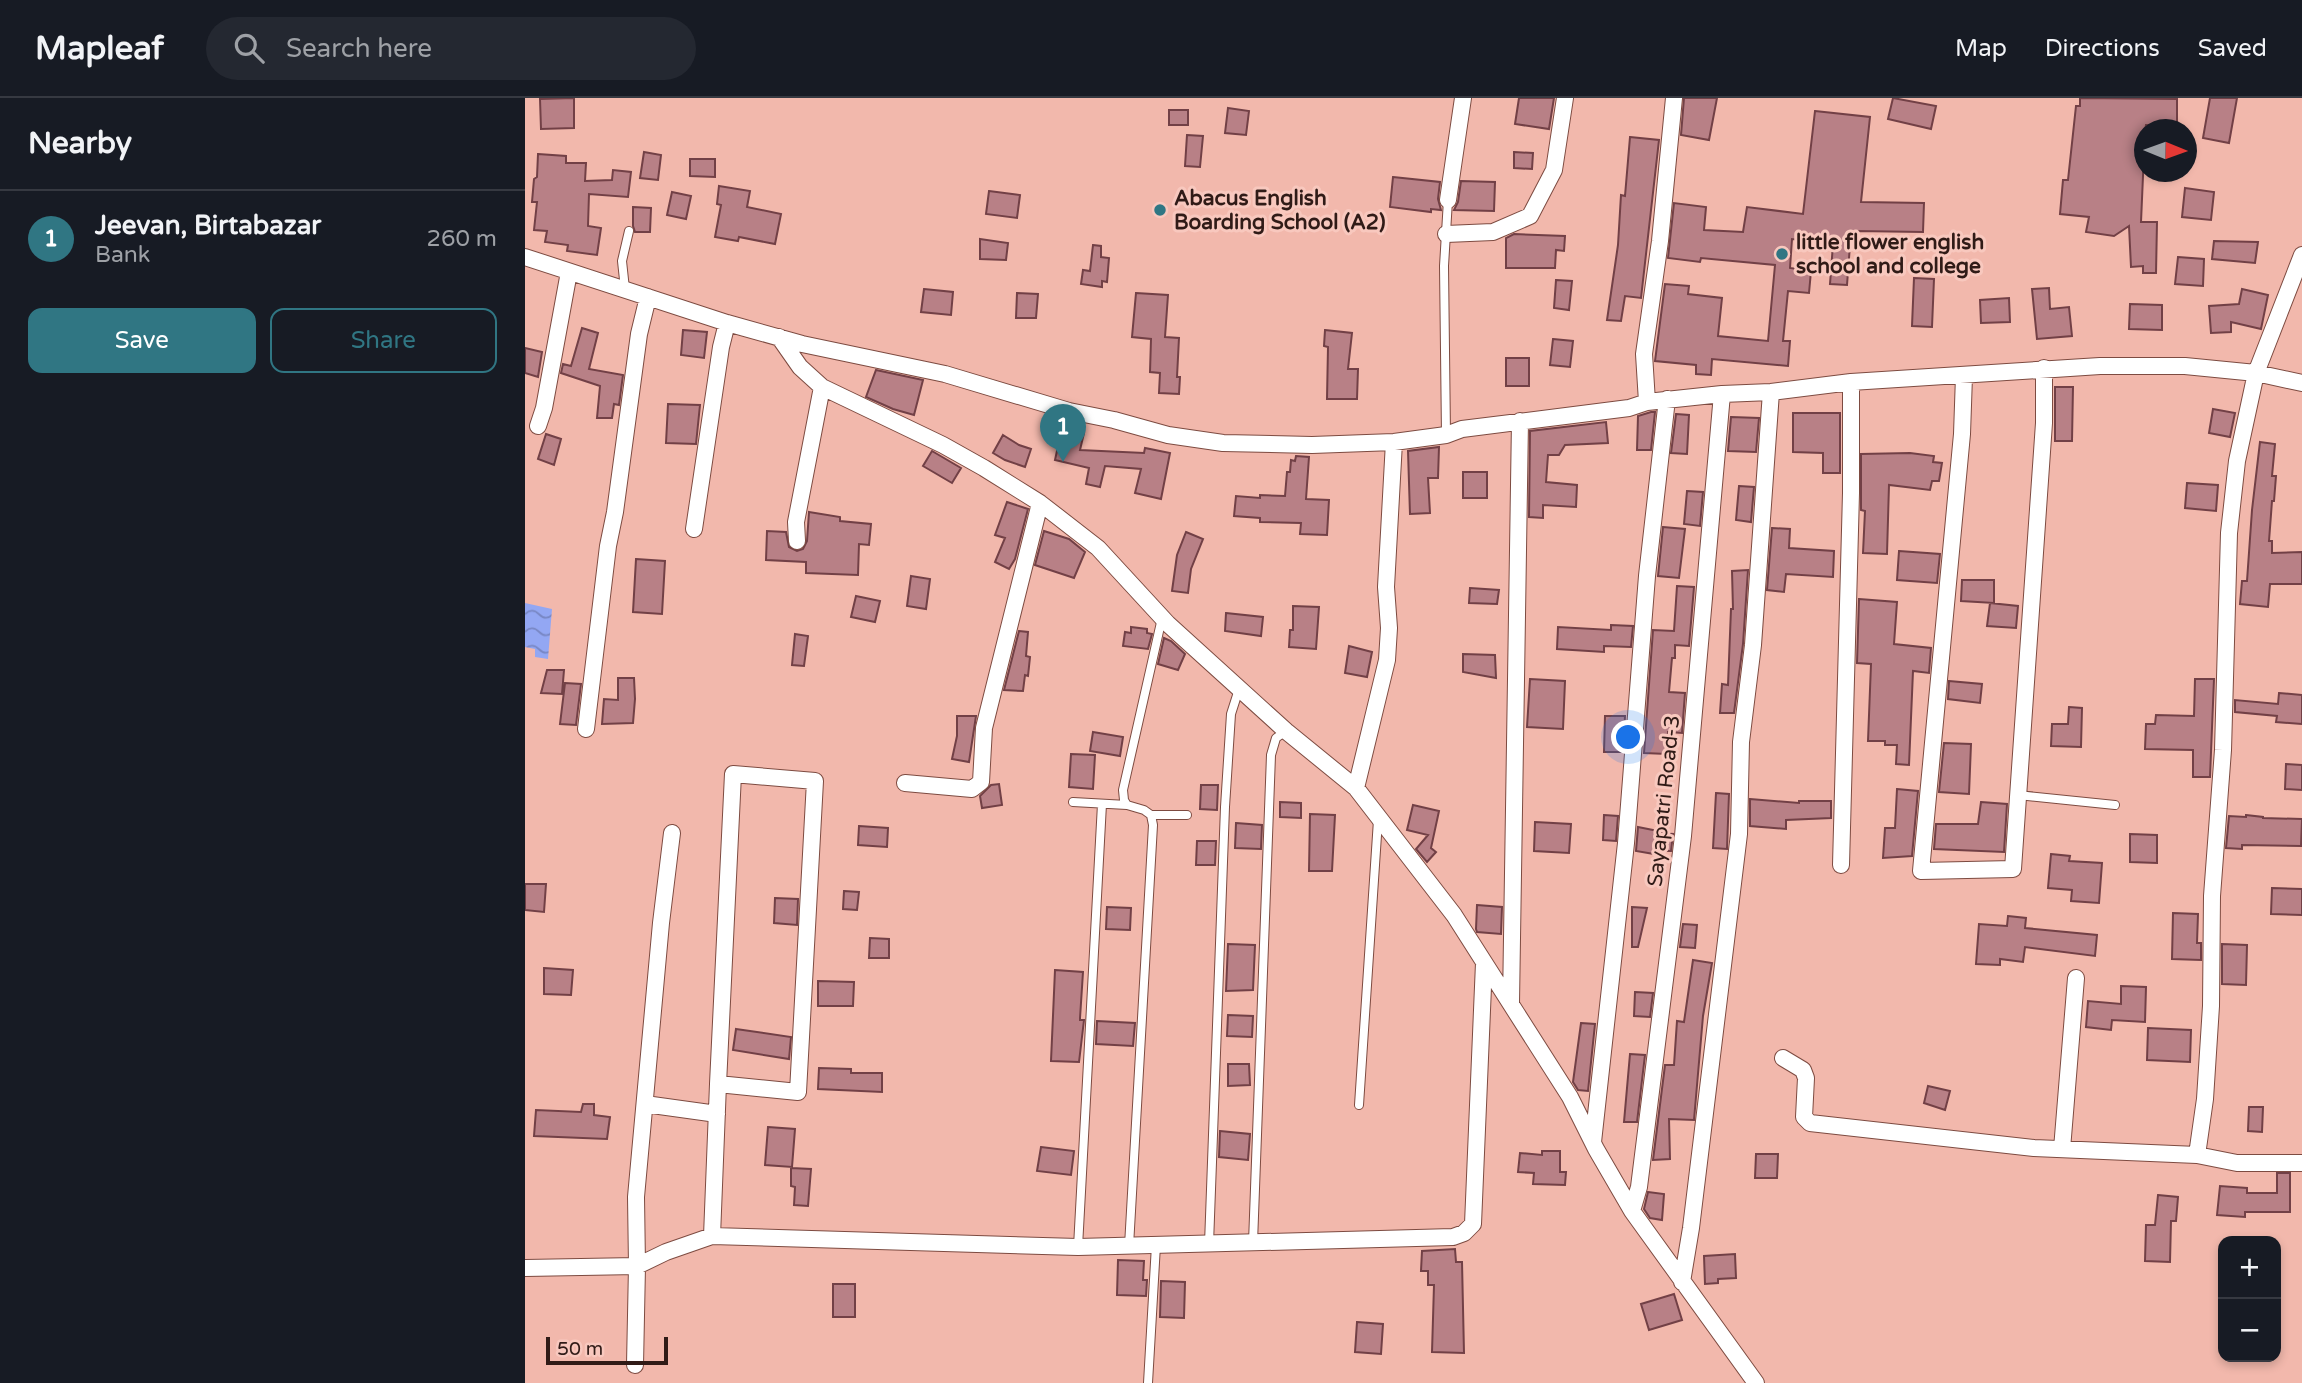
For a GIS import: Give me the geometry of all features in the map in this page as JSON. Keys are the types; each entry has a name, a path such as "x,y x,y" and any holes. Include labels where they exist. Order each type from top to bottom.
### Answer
{"street":[{"path":"1448,200 1463,98"},
{"path":"1446,234 1493,232 1530,216 1554,170 1565,98"},
{"path":"1647,402 1644,354 1660,241 1675,98"},
{"path":"2197,1155 2205,1099 2211,1006 2212,896 2223,750 2229,533 2237,461 2256,373 2302,254"},
{"path":"525,257 727,323 802,344 946,374 1069,411 1168,435 1223,443 1312,445 1394,442 1446,435 1462,429 1629,408 1667,399 2044,368 2185,366 2256,373 2302,383"},
{"path":"538,426 544,408 569,272"},
{"path":"586,729 608,546 639,334 648,298"},
{"path":"694,529 721,347 727,323"},
{"path":"779,337 800,367 822,387 943,445 1040,503 1098,548 1163,618 1239,689 1356,788 1454,915 1570,1097 1632,1211 1756,1383"},
{"path":"1964,376 1962,434 1921,871 2013,869 2044,436 2044,368"},
{"path":"1842,865 1851,382"},
{"path":"797,541 796,522 822,387"},
{"path":"1682,1282 1691,1228 1738,834 1741,742 1753,645 1771,392"},
{"name":"Sayapatri Road-3","path":"1632,1211 1639,1187 1683,836 1722,394"},
{"path":"1593,1143 1626,843 1646,589 1667,399"},
{"path":"1511,1003 1520,421"},
{"path":"1356,788 1387,660 1388,554 1394,442"},
{"path":"905,783 972,789 981,782 984,728 1040,503"},
{"path":"712,1236 718,1084 733,774 815,781 798,1092 718,1084"},
{"path":"635,1365 636,1197 672,833"},
{"path":"525,1268 637,1266 666,1252 712,1236 1078,1247 1453,1237 1464,1233 1473,1224 1484,963"},
{"path":"2062,1149 2076,978"},
{"path":"1783,1058 1803,1070 1806,1078 1804,1117 1810,1123 2035,1148 2197,1155 2237,1163 2302,1163"},
{"path":"645,1104 717,1114"}],"lane":[{"path":"1446,435 1444,266 1448,200"},
{"path":"625,289 622,261 629,231"},
{"path":"1127,805 1123,800 1123,790 1163,618"},
{"path":"1209,1244 1225,807 1231,714 1239,689"},
{"path":"1253,1243 1271,755 1276,738 1286,731"},
{"path":"2018,795 2115,805"},
{"path":"1073,802 1127,805 1144,810 1151,816 1153,825 1129,1246"},
{"path":"1078,1247 1102,804"},
{"path":"1151,816 1187,815"},
{"path":"1359,1105 1378,817"},
{"path":"1148,1383 1156,1245"}],"water":[{"path":"525,603 552,609 548,659 535,657 535,649 525,647"}],"building":[{"path":"574,98 574,128 541,129 540,99"},
{"path":"1519,98 1554,98 1549,129 1515,124"},
{"path":"1684,98 1717,98 1709,140 1681,135"},
{"path":"1893,98 1936,106 1931,129 1888,119"},
{"path":"2080,98 2177,99 2177,119 2134,119 2134,182 2143,182 2141,222 2157,222 2156,273 2143,273 2143,266 2131,267 2129,226 2114,236 2086,232 2089,217 2060,214 2063,180 2068,180 2076,106 2080,106"},
{"path":"2210,98 2237,98 2229,143 2203,138"},
{"path":"1228,108 1249,111 1246,135 1225,133"},
{"path":"1169,110 1188,110 1188,125 1169,125"},
{"path":"1815,111 1870,117 1861,202 1924,203 1923,232 1856,231 1855,246 1850,245 1847,285 1830,284 1833,244 1792,239 1790,268 1811,271 1809,293 1788,291 1783,341 1790,341 1788,366 1712,359 1711,375 1696,374 1696,365 1655,361 1665,284 1689,286 1688,294 1722,298 1718,336 1768,341 1775,265 1701,258 1700,262 1668,258 1674,203 1706,207 1704,230 1743,232 1747,207 1803,214"},
{"path":"1187,135 1203,136 1200,167 1185,166"},
{"path":"1630,137 1659,140 1641,298 1625,296 1621,321 1607,320 1618,245 1621,195 1625,196"},
{"path":"644,152 661,155 658,180 640,178"},
{"path":"1514,152 1533,153 1532,169 1514,168"},
{"path":"538,154 566,156 566,163 586,163 585,181 612,180 613,170 631,172 628,197 589,194 588,226 601,228 597,255 567,251 568,245 545,242 547,231 534,230 537,202 532,202"},
{"path":"690,159 715,159 715,177 690,176"},
{"path":"1393,177 1440,182 1438,199 1441,210 1431,209 1431,212 1390,207"},
{"path":"1461,181 1495,182 1494,211 1454,210"},
{"path":"719,186 750,191 747,207 781,214 775,244 739,237 738,241 715,237 721,205 717,204"},
{"path":"2185,188 2214,192 2211,220 2182,217"},
{"path":"989,191 1020,195 1017,218 986,214"},
{"path":"672,192 691,196 686,219 667,215"},
{"path":"633,207 651,208 650,232 635,232"},
{"path":"1514,234 1565,236 1564,251 1556,250 1555,268 1506,268 1506,238"},
{"path":"980,239 1008,243 1006,260 980,259"},
{"path":"2214,241 2258,242 2255,263 2212,259"},
{"path":"1093,245 1101,246 1101,257 1109,258 1107,282 1102,281 1102,287 1081,284 1083,270 1090,271"},
{"path":"2178,257 2204,259 2203,286 2175,284"},
{"path":"1914,278 1934,279 1932,327 1912,326"},
{"path":"1556,280 1572,281 1569,310 1554,308"},
{"path":"2049,288 2050,309 2069,307 2072,336 2037,339 2032,289"},
{"path":"924,289 953,292 951,315 921,312"},
{"path":"2242,289 2268,295 2261,329 2231,322 2231,332 2211,333 2209,306 2239,304"},
{"path":"1017,293 1038,294 1036,318 1016,318"},
{"path":"1136,293 1168,295 1165,337 1179,338 1179,394 1159,393 1160,373 1150,372 1151,339 1132,337"},
{"path":"2009,298 2010,322 1981,323 1980,300"},
{"path":"2130,304 2162,305 2162,330 2129,329"},
{"path":"582,328 598,333 589,369 623,375 619,405 614,404 612,418 597,418 600,386 561,373 563,364 571,366"},
{"path":"683,330 707,332 704,358 681,355"},
{"path":"1325,330 1352,333 1348,369 1358,369 1357,399 1327,399 1328,347 1324,346"},
{"path":"1553,339 1573,341 1570,367 1550,365"},
{"path":"525,348 542,352 538,377 525,373"},
{"path":"1506,358 1529,358 1529,386 1506,386"},
{"path":"876,370 923,380 914,415 866,397"},
{"path":"2055,387 2073,387 2072,441 2055,441"},
{"path":"668,404 700,405 696,444 666,443"},
{"path":"2213,409 2235,413 2230,437 2209,433"},
{"path":"1655,412 1651,450 1637,450 1638,416"},
{"path":"1793,413 1840,413 1840,473 1823,473 1823,453 1793,452"},
{"path":"1676,414 1689,415 1687,454 1671,453"},
{"path":"1731,417 1759,418 1756,452 1728,451"},
{"path":"1606,422 1608,443 1565,445 1559,455 1548,455 1546,482 1577,485 1576,507 1543,505 1543,518 1529,517 1530,431"},
{"path":"1062,428 1084,433 1080,450 1144,453 1145,448 1170,453 1161,499 1135,493 1141,469 1105,466 1100,487 1086,484 1089,468 1055,460"},
{"path":"546,434 561,439 554,465 538,459"},
{"path":"1003,435 1031,449 1025,467 993,453"},
{"path":"2260,442 2275,444 2272,476 2276,476 2269,541 2272,541 2272,553 2302,552 2302,584 2270,584 2268,607 2240,604 2242,581 2247,581"},
{"path":"1439,447 1438,478 1428,478 1430,513 1410,514 1408,451"},
{"path":"932,451 961,468 952,483 923,466"},
{"path":"1910,453 1934,456 1933,462 1942,463 1939,481 1932,481 1930,490 1889,485 1887,554 1863,553 1865,511 1861,510 1861,454"},
{"path":"1296,456 1309,457 1306,499 1329,500 1327,535 1300,534 1301,523 1260,522 1260,518 1234,516 1236,496 1285,496 1287,472 1290,472 1291,460 1295,461"},
{"path":"1463,472 1487,472 1487,498 1463,498"},
{"path":"2187,483 2218,485 2216,511 2185,508"},
{"path":"1739,486 1754,487 1751,522 1736,520"},
{"path":"1687,491 1703,492 1700,526 1684,524"},
{"path":"1007,502 1028,509 1015,559 1009,569 995,562 1005,538 995,535"},
{"path":"809,512 840,517 840,521 871,524 869,545 859,544 858,575 806,573 806,562 766,560 767,531 786,532 789,547 797,551 803,549 807,541"},
{"path":"1663,527 1685,529 1679,578 1658,576"},
{"path":"1772,528 1790,529 1789,548 1834,551 1833,577 1786,574 1784,592 1767,590"},
{"path":"1044,531 1069,539 1085,552 1074,578 1035,565"},
{"path":"1186,532 1203,539 1191,569 1188,593 1172,591 1177,555"},
{"path":"1899,551 1940,554 1937,583 1897,580"},
{"path":"636,559 665,561 662,614 633,612"},
{"path":"1748,570 1743,644 1734,713 1720,713 1722,684 1728,685 1733,609 1732,571"},
{"path":"911,576 930,579 926,609 907,606"},
{"path":"1962,580 1994,580 1994,603 1961,601"},
{"path":"1677,586 1694,587 1689,646 1675,645 1669,692 1685,693 1682,733 1668,732 1667,754 1644,753 1653,630 1674,631"},
{"path":"1470,588 1499,590 1497,604 1469,603"},
{"path":"856,596 880,601 875,622 851,617"},
{"path":"1859,599 1897,602 1894,644 1931,648 1929,673 1913,671 1909,765 1896,764 1897,745 1885,745 1885,741 1868,741 1871,664 1857,663"},
{"path":"1990,603 2018,606 2016,628 1987,626"},
{"path":"1293,606 1319,607 1316,649 1289,647 1290,630 1293,630"},
{"path":"1226,613 1263,617 1261,636 1225,631"},
{"path":"1611,625 1633,626 1631,647 1604,646 1604,652 1557,649 1558,627 1611,630"},
{"path":"1131,627 1147,629 1147,633 1152,634 1148,649 1123,646 1125,632 1131,633"},
{"path":"1019,631 1028,632 1028,676 1025,675 1023,691 1004,690"},
{"path":"795,634 808,636 804,666 792,665"},
{"path":"1164,638 1185,654 1178,670 1158,664"},
{"path":"1349,646 1372,652 1367,677 1345,673"},
{"path":"1463,654 1495,655 1496,678 1463,672"},
{"path":"547,670 564,670 562,694 541,693"},
{"path":"618,678 634,678 633,723 602,724 604,699 618,700"},
{"path":"1530,679 1565,681 1563,729 1527,727"},
{"path":"2195,679 2214,679 2210,777 2193,777 2193,750 2145,749 2146,724 2155,724 2156,715 2194,716"},
{"path":"1949,681 1982,684 1980,703 1948,699"},
{"path":"565,683 581,684 576,725 560,724"},
{"path":"2279,693 2302,695 2302,724 2276,722 2277,716 2235,712 2235,700 2278,704"},
{"path":"2069,707 2082,708 2081,747 2051,746 2052,724 2068,724"},
{"path":"957,716 976,716 969,762 952,759 957,736"},
{"path":"1605,716 1625,716 1623,752 1604,752"},
{"path":"1093,732 1123,737 1120,756 1090,751"},
{"path":"1944,743 1971,744 1969,794 1939,792"},
{"path":"1071,754 1095,755 1093,789 1069,787"},
{"path":"2286,764 2302,765 2302,790 2285,789"},
{"path":"999,784 1002,805 982,808 980,796 991,785"},
{"path":"1201,785 1218,785 1217,810 1200,809"},
{"path":"1897,789 1918,791 1912,856 1883,858 1885,828 1895,828"},
{"path":"1716,793 1729,794 1727,849 1713,848"},
{"path":"1750,799 1799,803 1831,801 1831,818 1786,820 1786,829 1750,826"},
{"path":"1280,802 1301,803 1301,818 1280,817"},
{"path":"1981,802 2007,804 2004,852 1934,849 1936,824 1978,824"},
{"path":"1413,805 1439,811 1431,848 1436,852 1427,862 1416,849 1428,835 1407,830"},
{"path":"1310,814 1335,815 1332,871 1309,871"},
{"path":"1604,815 1618,816 1616,841 1603,840"},
{"path":"2229,816 2302,819 2301,846 2242,845 2242,849 2226,848"},
{"path":"1535,822 1571,824 1569,853 1534,851"},
{"path":"1236,823 1262,825 1261,849 1235,848"},
{"path":"859,826 888,828 887,847 858,845"},
{"path":"1638,827 1658,831 1657,833 1673,834 1671,851 1654,851 1654,854 1636,851"},
{"path":"2130,834 2157,835 2157,863 2130,862"},
{"path":"1197,841 1216,841 1215,865 1196,865"},
{"path":"2051,854 2070,856 2069,861 2102,863 2099,903 2071,901 2072,890 2048,888"},
{"path":"525,884 546,884 544,912 525,910"},
{"path":"2272,888 2302,889 2302,915 2271,914"},
{"path":"844,891 859,892 857,910 843,909"},
{"path":"775,898 798,899 797,925 774,923"},
{"path":"1477,905 1502,907 1501,934 1477,932"},
{"path":"1107,907 1131,908 1130,930 1106,929"},
{"path":"1632,907 1647,908 1638,947 1632,947"},
{"path":"2173,913 2198,914 2197,943 2201,943 2201,960 2172,959"},
{"path":"2008,916 2026,918 2025,928 2097,935 2095,956 2025,947 2023,962 2000,959 2000,965 1976,964 1979,924 2007,926"},
{"path":"1683,924 1697,925 1695,948 1680,947"},
{"path":"870,938 889,939 889,958 869,958"},
{"path":"1228,944 1255,945 1253,990 1226,991"},
{"path":"2222,944 2247,945 2246,985 2222,984"},
{"path":"1693,960 1712,963 1703,1016 1694,1120 1669,1119 1670,1159 1653,1160 1665,1065 1674,1065 1677,1021 1684,1022"},
{"path":"544,968 573,970 571,995 544,994"},
{"path":"1055,970 1083,972 1080,1020 1084,1020 1079,1062 1051,1061"},
{"path":"818,981 854,982 853,1006 818,1006"},
{"path":"2121,986 2146,987 2145,1022 2112,1020 2111,1030 2086,1027 2088,1001 2121,1004"},
{"path":"1635,992 1653,993 1650,1017 1634,1016"},
{"path":"1228,1015 1253,1016 1252,1037 1227,1036"},
{"path":"1097,1021 1135,1023 1133,1046 1096,1044"},
{"path":"1581,1023 1595,1024 1588,1091 1578,1090 1573,1082"},
{"path":"2148,1028 2191,1030 2190,1062 2147,1060"},
{"path":"736,1029 791,1037 789,1059 733,1050"},
{"path":"1630,1054 1645,1055 1637,1122 1624,1122"},
{"path":"1228,1064 1249,1064 1250,1085 1228,1086"},
{"path":"819,1068 851,1069 851,1073 882,1073 882,1092 818,1089"},
{"path":"1928,1086 1950,1091 1945,1110 1924,1103"},
{"path":"583,1104 594,1104 594,1115 610,1117 607,1139 534,1136 536,1110 581,1112"},
{"path":"2249,1107 2263,1107 2262,1132 2248,1131"},
{"path":"768,1127 795,1129 792,1167 765,1165"},
{"path":"1220,1131 1250,1134 1248,1160 1219,1157"},
{"path":"1041,1147 1074,1151 1071,1175 1037,1171"},
{"path":"1542,1151 1560,1151 1560,1172 1566,1172 1565,1185 1533,1184 1534,1173 1518,1172 1520,1153 1542,1155"},
{"path":"1756,1154 1778,1154 1777,1178 1755,1178"},
{"path":"791,1168 811,1169 808,1206 794,1205 795,1187 791,1186"},
{"path":"2277,1173 2290,1173 2290,1212 2245,1212 2245,1217 2217,1215 2220,1186 2247,1188 2247,1193 2277,1193"},
{"path":"1648,1192 1664,1194 1662,1220 1650,1218 1644,1209"},
{"path":"2158,1195 2178,1197 2176,1221 2171,1221 2170,1262 2145,1261 2146,1225 2155,1225"},
{"path":"1455,1249 1456,1262 1462,1262 1464,1353 1432,1352 1434,1285 1428,1285 1428,1271 1421,1271 1422,1251"},
{"path":"1735,1254 1736,1278 1718,1279 1718,1283 1705,1284 1704,1256"},
{"path":"1118,1260 1144,1261 1146,1296 1117,1295"},
{"path":"1161,1281 1185,1282 1184,1318 1160,1317"},
{"path":"833,1284 855,1284 855,1317 833,1317"},
{"path":"1674,1294 1682,1320 1649,1330 1641,1304"},
{"path":"1357,1322 1383,1324 1381,1354 1355,1352"}],"place":[{"name":"Abacus English Boarding School (A2)","path":"1160,210"},
{"name":"little flower english school and college","path":"1782,254"},
{"name":"Jeevan, Birtabazar","path":"1063,462"}]}
